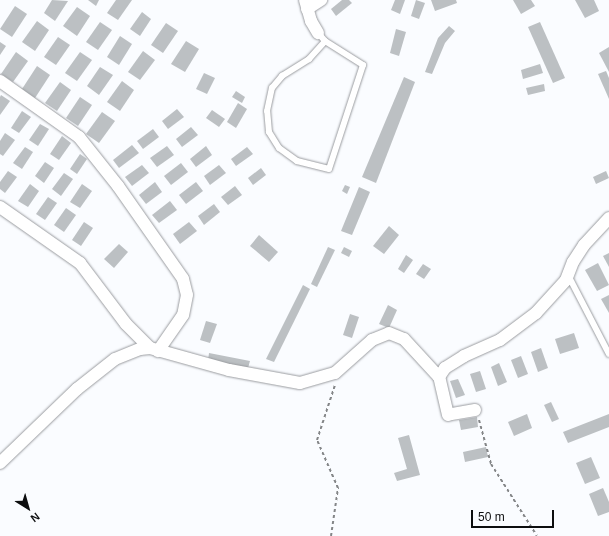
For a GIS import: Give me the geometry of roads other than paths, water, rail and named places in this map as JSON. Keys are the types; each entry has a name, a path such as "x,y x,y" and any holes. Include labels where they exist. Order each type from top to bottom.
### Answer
{"street":[{"path":"321,0 306,4 322,37"},
{"path":"0,81 79,137 118,186 182,278 186,295 183,315 154,350"},
{"path":"0,207 80,263 126,324 154,350"},
{"path":"439,377 445,368 464,356 500,340 520,327 541,307 568,274 584,245 609,218"},
{"path":"0,463 48,414 115,359 131,352 154,350 229,370 300,383 335,373 372,340 389,333 404,338 439,377 448,415 475,410"}],"lane":[{"path":"322,37 363,65 329,169 297,162 279,148 269,132 267,111 272,88 282,76 309,59 322,37"},
{"path":"568,274 609,354"}]}
